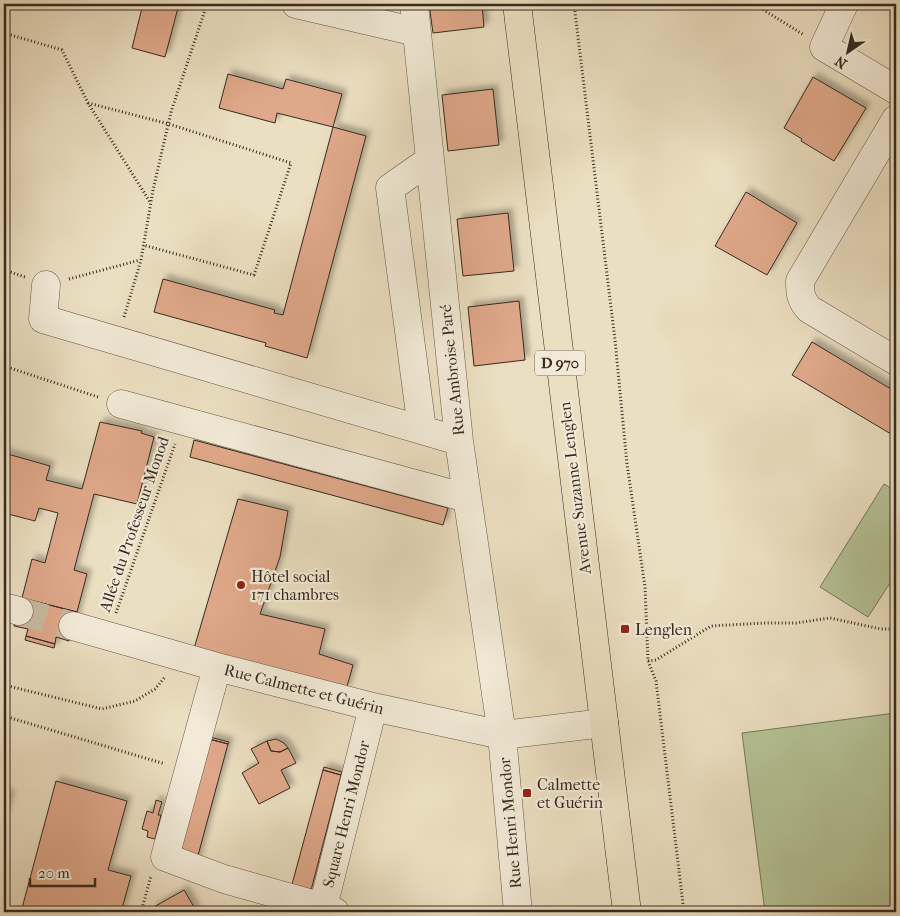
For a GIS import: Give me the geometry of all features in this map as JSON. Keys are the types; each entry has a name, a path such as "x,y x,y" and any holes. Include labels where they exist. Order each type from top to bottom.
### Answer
{"main road":[{"name":"Avenue Suzanne Lenglen","path":"517,4 627,912"}],"street":[{"path":"296,4 417,32"},
{"name":"Rue Ambroise Paré","path":"414,4 459,441 502,734"},
{"path":"844,4 824,47 896,90"},
{"path":"896,119 800,281 801,300 809,309 896,360"},
{"path":"422,430 390,188 430,160"},
{"path":"46,285 43,319 459,441"},
{"path":"121,404 467,498"},
{"name":"Rue Calmette et Guérin","path":"73,626 108,634 217,667 373,707 502,734 604,723"},
{"path":"165,857 217,667"},
{"name":"Square Henri Mondor","path":"165,857 224,879 329,909 373,707"},
{"name":"Rue Henri Mondor","path":"502,734 518,912"}],"path":[{"path":"117,340 141,260 150,203 171,112 207,4"},
{"path":"574,4 615,340 627,464 645,587 648,661 656,681 684,912"},
{"path":"754,4 824,47"},
{"path":"4,33 62,50 88,103 150,203"},
{"path":"88,103 169,124 291,163 254,275 143,245"},
{"path":"4,270 46,285 141,260"},
{"path":"4,366 121,404"},
{"name":"Allée du Professeur Monod","path":"108,634 183,421"},
{"path":"648,661 656,660 711,626 764,622 796,623 830,618 881,629 896,628"},
{"path":"4,685 102,709 135,701 155,689 167,675 172,654"},
{"path":"4,716 188,770"},
{"path":"141,912 150,877 165,857"}],"green space":[{"path":"884,484 896,491 896,586 890,583 868,617 820,587"},
{"path":"895,713 896,912 765,912 742,733"}],"building":[{"path":"143,4 179,4 165,57 132,48"},
{"path":"429,4 482,4 484,27 433,33"},
{"path":"228,74 283,89 286,79 342,94 333,127 277,113 275,123 219,108"},
{"path":"813,77 866,108 834,161 784,128"},
{"path":"493,89 499,145 448,151 442,95"},
{"path":"333,127 366,136 307,358 265,346 266,343 154,312 163,279 275,310 274,313 283,315"},
{"path":"746,192 797,223 767,275 715,246"},
{"path":"508,213 514,271 463,276 457,219"},
{"path":"519,301 525,360 474,366 468,307"},
{"path":"812,342 896,392 896,425 891,434 792,375"},
{"path":"100,422 142,431 141,433 154,437 137,504 94,494 74,570 87,574 77,612 22,598 32,559 45,563 58,513 39,508 35,521 4,513 4,453 50,466 46,480 82,489"},
{"path":"194,440 448,508 443,525 190,457"},
{"name":"Hôtel social 171 chambres","path":"238,499 288,511 280,557 260,614 325,629 319,654 353,665 346,690 193,652"},
{"path":"22,598 77,612 69,641 56,637 55,644 26,636 28,629 14,626"},
{"path":"26,636 55,644 54,648 25,640"},
{"path":"210,737 229,742 228,744 209,739"},
{"path":"209,739 228,744 196,863 178,857"},
{"path":"276,739 284,743 288,748 280,752 271,751 267,741"},
{"path":"267,741 271,751 280,752 288,748 296,763 281,770 290,788 259,804 242,773 259,763 251,749"},
{"path":"324,767 342,772 341,775 323,770"},
{"path":"323,770 341,775 310,894 291,888"},
{"path":"56,781 127,801 108,870 131,876 121,912 21,912"},
{"path":"4,793 10,795 4,819"},
{"path":"156,800 162,802 158,815 161,815 155,839 147,837 148,831 142,829 147,811 153,813"},
{"path":"184,890 197,912 155,912 152,908"}],"tunnel":[{"path":"19,611 73,626"}],"place":[{"name":"Hôtel social 171 chambres","path":"241,585"},
{"name":"Lenglen","path":"625,629"},
{"name":"Calmette et Guérin","path":"527,793"}]}
